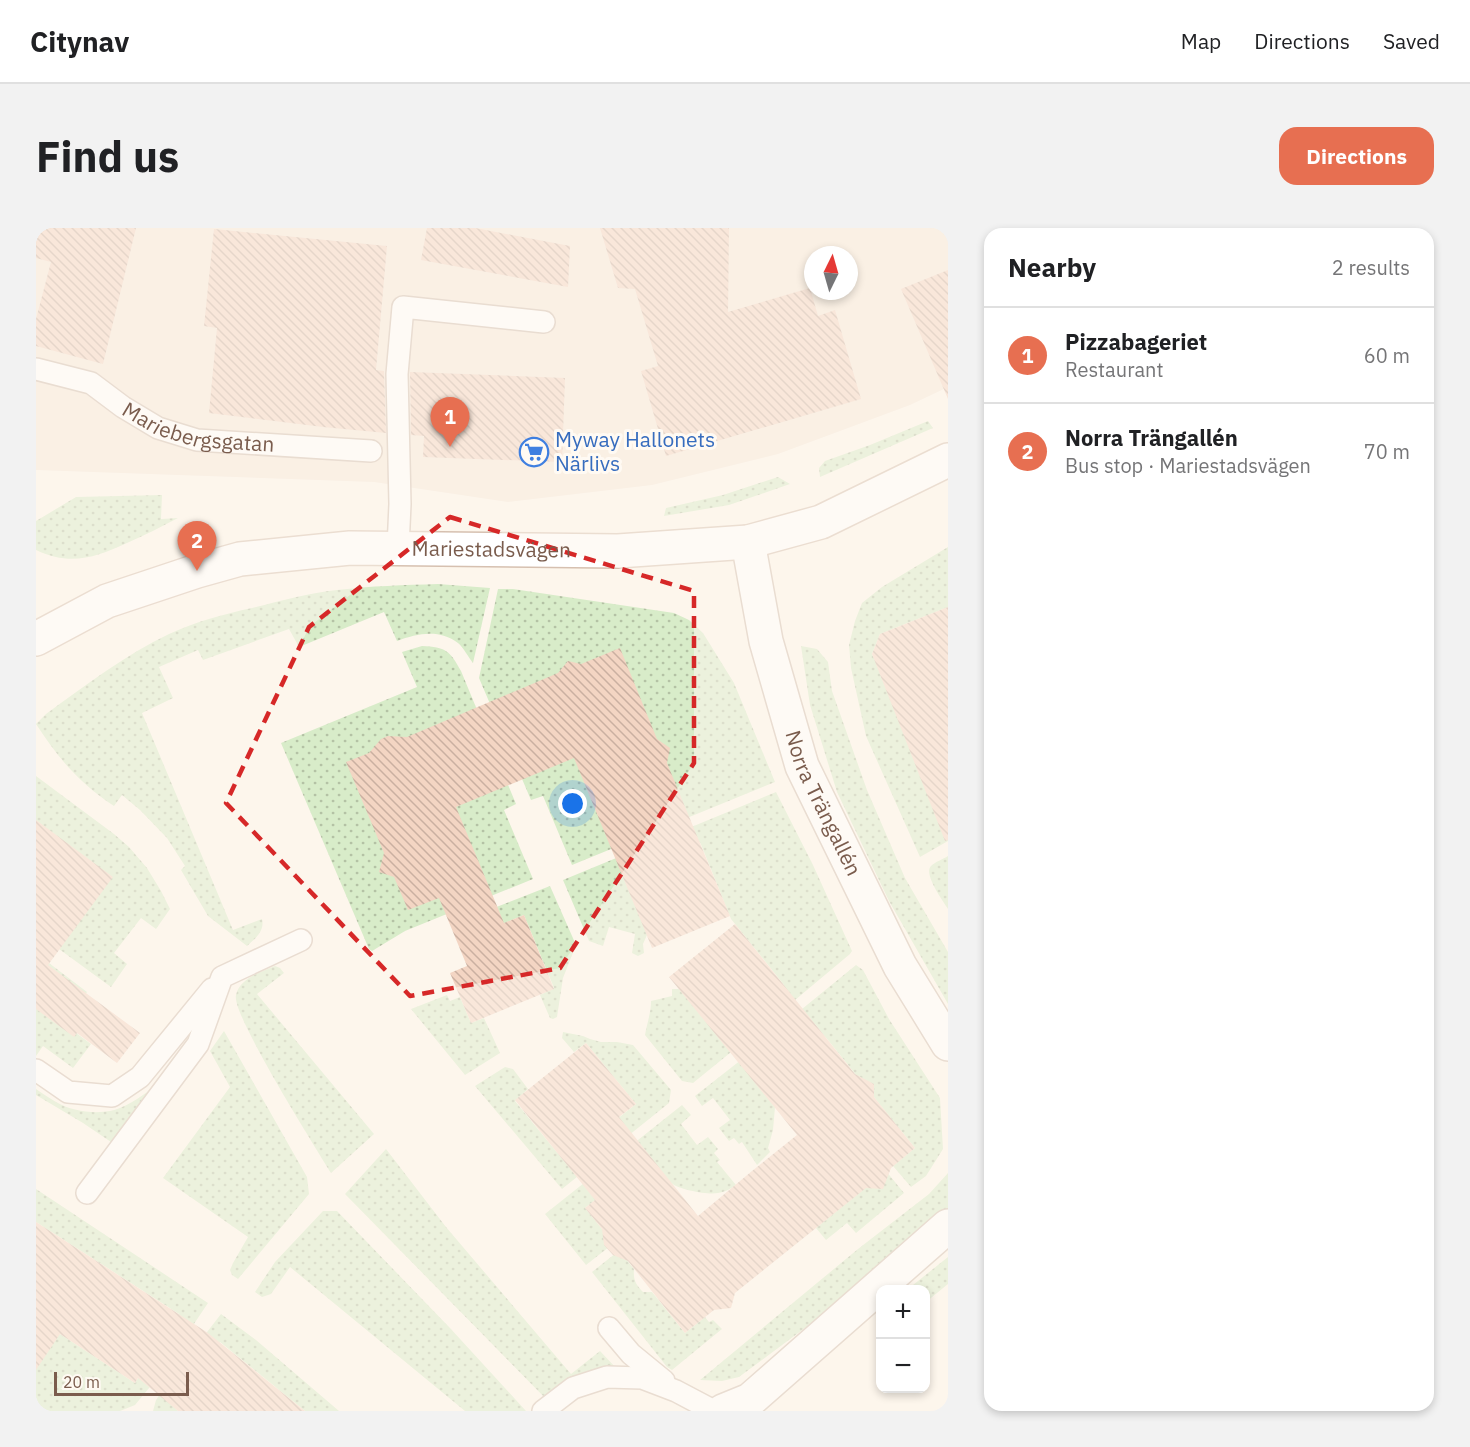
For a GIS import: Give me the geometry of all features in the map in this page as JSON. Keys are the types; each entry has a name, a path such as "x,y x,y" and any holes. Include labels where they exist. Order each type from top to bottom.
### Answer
{"street":[{"name":"Mariestadsvägen","path":"36,639 106,601 240,559 350,548 618,551 748,542 820,522 948,460"},
{"name":"Norra Trängallén","path":"748,542 766,641 802,766 900,966 948,1044"},
{"path":"723,1411 750,1400 948,1226"}],"lane":[{"path":"398,548 400,504 397,374 403,307 544,322"},
{"name":"Mariebergsgatan","path":"36,369 91,383 123,407 158,428 197,440 371,451"},
{"path":"36,1070 68,1092 112,1096 140,1077 222,977 301,940"},
{"path":"87,1193 198,1044 222,977"},
{"path":"609,1328 631,1354 676,1391"},
{"path":"543,1411 573,1388 607,1377 642,1378 676,1391 714,1411"}],"highlighted area":[{"path":"450,517 694,591 694,763 560,968 410,996 226,803 309,627"}],"shaded area":[{"path":"36,228 948,228 948,387 910,405 778,454 652,485 508,502 374,482 36,470"}],"green space":[{"path":"928,421 933,428 820,477 819,468 825,461"},
{"path":"778,477 790,484 729,505 664,516 666,508 723,495"},
{"path":"162,495 161,519 178,518 104,553 71,559 48,555 36,550 36,521 76,497"},
{"path":"948,547 948,607 880,634 872,654 948,814 948,841 920,857 866,736 851,668 849,645 862,603 882,587"},
{"path":"438,584 490,588 473,663 458,643 444,636 421,634 397,641 384,612 299,647 289,629 203,660 198,650 159,667 173,698 142,713 233,930 262,919 261,931 247,946 208,916 181,870 185,866 167,838 122,795 114,806 90,788 61,759 36,724 46,714 121,661 169,634 199,622 326,591"},
{"path":"498,589 513,589 674,613 689,620 703,633 734,683 775,782 572,865 543,796 531,800 479,678"},
{"path":"422,646 446,651 461,671 516,804 504,810 533,879 405,931 372,951 369,949 281,743 417,687 402,652"},
{"path":"801,646 817,649 828,662 832,691 867,790 905,878 948,952 948,1004 889,901 837,792 810,705"},
{"path":"36,776 129,847 147,868 170,909 156,929 141,918 114,953 127,964 111,987 59,949 49,963 87,992 64,1024 91,1044 73,1068 43,1046 36,1056"},
{"path":"776,792 813,865 852,951 770,1021 759,1006 784,985 731,919 700,842 673,853 643,944 644,953 638,956 632,953 635,934 609,927 603,946 589,941 563,880"},
{"path":"948,856 948,909 935,888 929,870 931,866"},
{"path":"550,886 576,945 563,978 557,1017 553,1019 550,1018 540,995 554,988 524,915 492,928 486,911"},
{"path":"856,965 863,970 889,1019 940,1098 943,1149 926,1176 911,1187 893,1166 915,1148 815,1024 753,1049"},
{"path":"275,966 284,973 257,994 374,1134 331,1173 260,1053 238,1007 236,995 242,984 252,976"},
{"path":"672,989 679,989 762,1027 693,1083 682,1081 645,1035 651,1001 672,996"},
{"path":"447,995 450,1001 460,997 471,1023 484,1018 500,1053 465,1075 411,1009"},
{"path":"224,1031 307,1177 309,1194 238,1279 232,1275 230,1270 248,1237 163,1178 230,1087 210,1051"},
{"path":"563,1032 601,1042 633,1045 671,1090 669,1103 562,1189 475,1086 505,1067 513,1069 528,1089 515,1101 564,1161 636,1104 586,1043 574,1052 562,1038"},
{"path":"746,1056 775,1107 773,1130 768,1148 770,1152 757,1165 742,1142 739,1144 734,1138 729,1141 719,1128 730,1120 713,1098 702,1106 695,1096"},
{"path":"36,1089 68,1108 96,1112 120,1108 151,1089 111,1142 36,1095"},
{"path":"682,1105 691,1115 681,1124 697,1145 708,1137 718,1149 714,1153 720,1160 717,1162 736,1185 718,1193 694,1191 675,1186 650,1156 585,1208 611,1240 609,1247 586,1265 545,1214"},
{"path":"386,1149 446,1227 571,1374 600,1351 618,1370 548,1401 345,1194"},
{"path":"886,1171 904,1193 856,1233 847,1223 826,1240 816,1228"},
{"path":"948,1173 948,1209 817,1319 739,1377 722,1381 700,1380 858,1249 929,1194"},
{"path":"36,1189 208,1303 159,1376 135,1405 120,1411 48,1411 36,1406 36,1344 60,1334 135,1383 179,1314 36,1222"},
{"path":"323,1211 337,1211 526,1411 465,1411 290,1267 271,1294 262,1297 255,1292 275,1262"},
{"path":"616,1253 621,1253 634,1269 637,1285 643,1292 652,1292 685,1333 705,1317 709,1322 713,1320 722,1329 672,1370 667,1367 592,1272"},
{"path":"948,1257 948,1284 930,1299 930,1285 913,1285"},
{"path":"221,1314 256,1340 339,1411 305,1411 220,1342 171,1404 178,1411 153,1411 156,1400 166,1385"}],"building":[{"path":"36,228 136,228 103,364 36,346 36,319 51,262 36,258"},
{"path":"427,228 475,228 570,246 568,287 421,260"},
{"path":"600,228 729,228 728,312 804,290 804,300 813,300 818,316 835,310 861,399 666,456 641,371 658,366 635,289 618,288"},
{"path":"214,229 387,246 376,370 384,371 386,433 209,413 217,328 204,326"},
{"path":"948,270 948,399 901,289"},
{"path":"410,372 565,378 562,462 423,457 424,436 411,435"},
{"path":"948,607 948,840 945,841 872,654 880,634"},
{"path":"620,648 657,739 670,748 667,763 730,916 652,948 574,758 456,807 504,923 524,915 554,989 471,1023 450,973 467,966 439,898 408,910 394,877 379,872 384,853 346,762 369,753 381,739 388,736 407,737 558,673 568,661 581,664"},
{"path":"36,820 113,877 48,965 140,1033 117,1063 77,1033 74,1037 36,1009"},
{"path":"735,924 855,1074 874,1084 874,1097 915,1148 891,1168 883,1189 866,1188 735,1293 731,1308 714,1310 685,1333 628,1261 613,1255 604,1245 602,1229 585,1208 595,1200 515,1100 586,1043 636,1104 619,1117 698,1216 797,1135 669,977"},
{"path":"36,1222 208,1333 305,1411 178,1411 138,1378 135,1383 60,1334 36,1370"}],"place":[{"name":"Pizzabageriet","path":"450,447"},
{"name":"Myway Hallonets Närlivs","path":"534,452"},
{"name":"Norra Trängallén","path":"197,571"}]}
